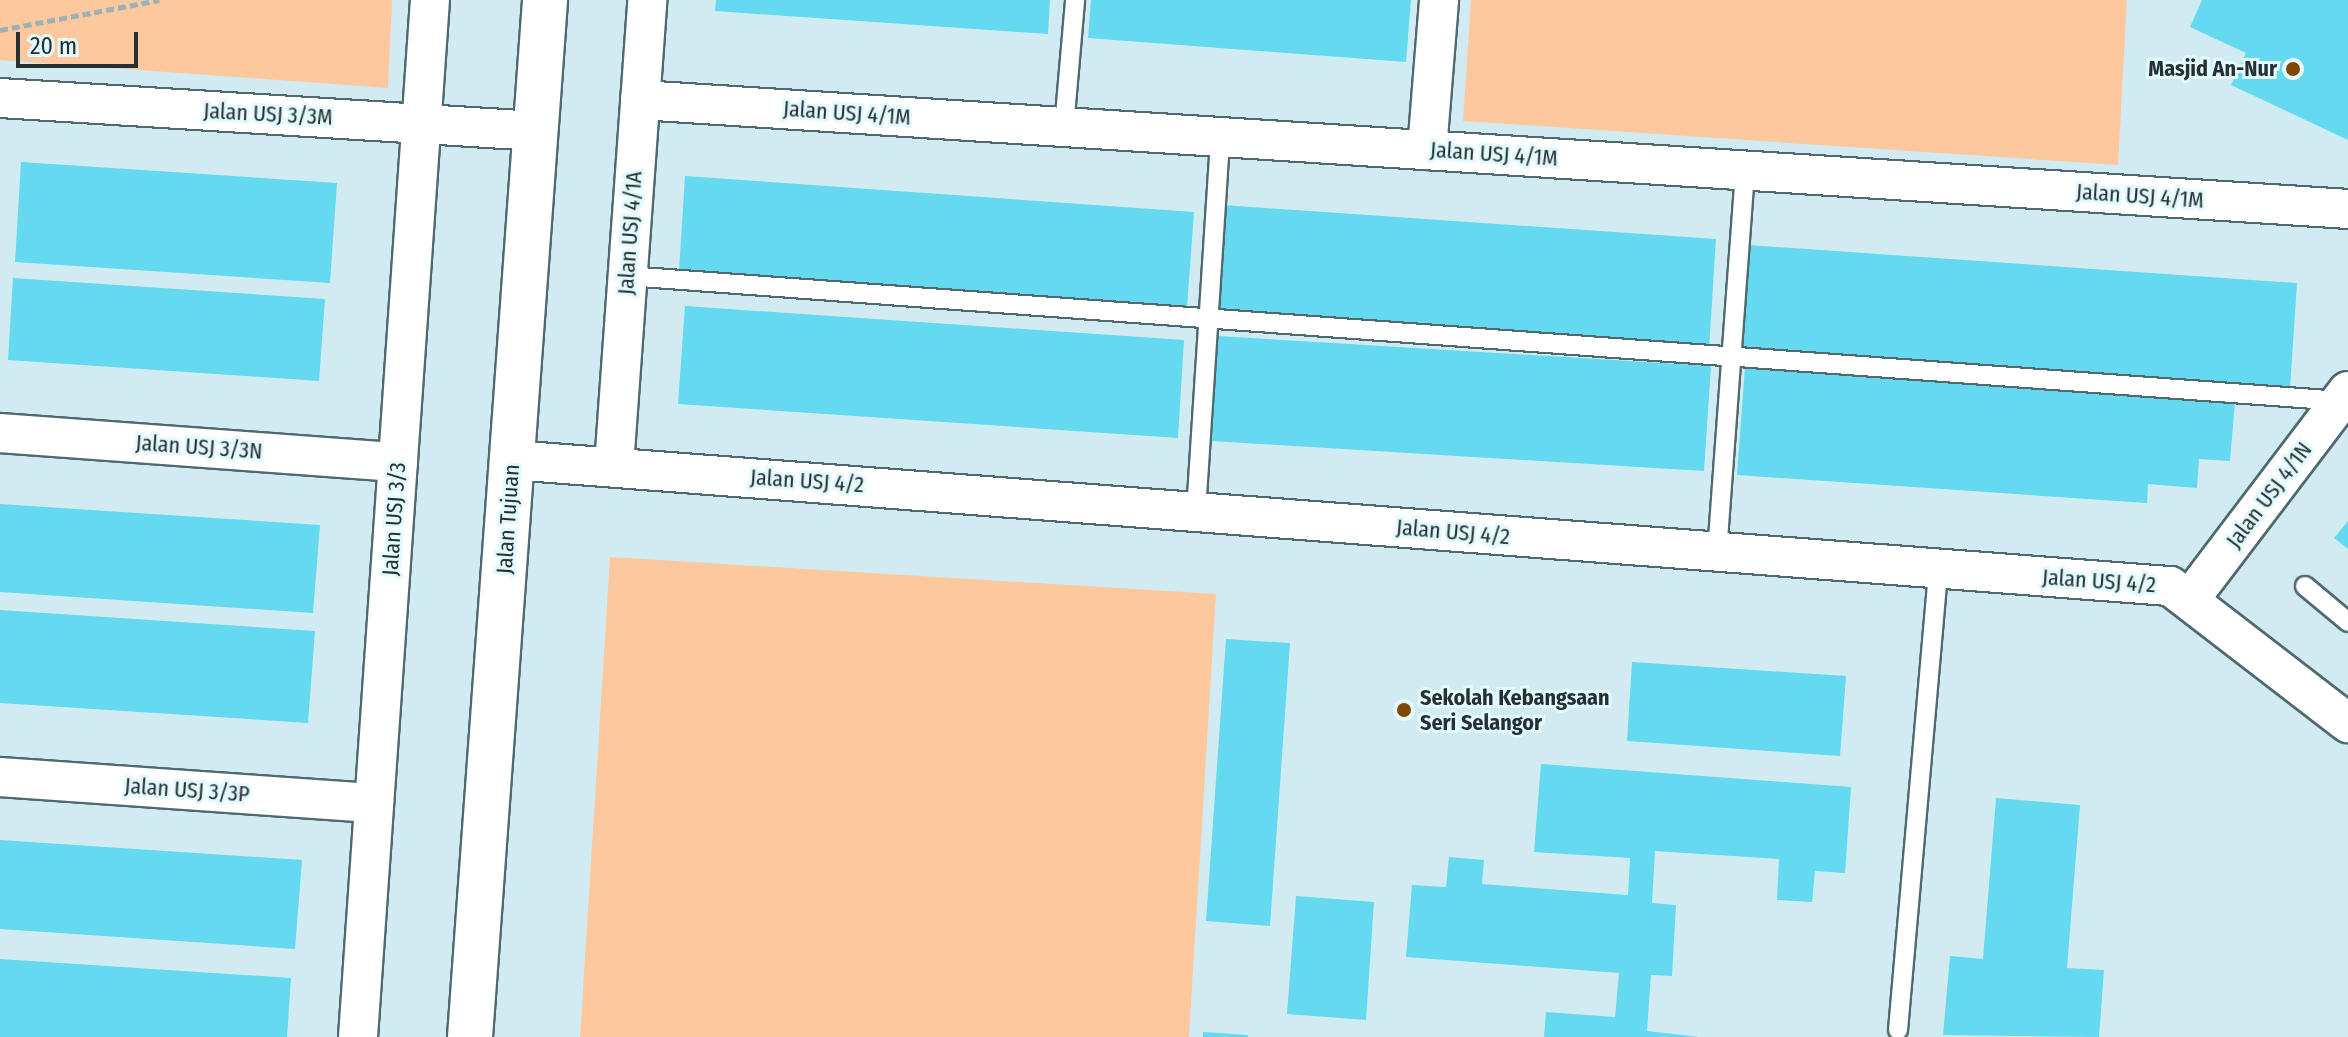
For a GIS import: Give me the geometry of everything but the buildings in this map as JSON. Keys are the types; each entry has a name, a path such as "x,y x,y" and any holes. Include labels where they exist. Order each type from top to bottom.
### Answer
{"street":[{"name":"Jalan USJ 3/3","path":"358,1037 430,0"},
{"name":"Jalan Tujuan","path":"470,1037 545,0"},
{"name":"Jalan USJ 4/1A","path":"614,466 647,0"},
{"path":"1427,150 1439,0"},
{"name":"Jalan USJ 3/3M","path":"0,98 536,131"},
{"name":"Jalan USJ 4/1M","path":"640,100 2348,209"},
{"name":"Jalan USJ 4/1N","path":"2190,599 2344,396"},
{"name":"Jalan USJ 3/3N","path":"0,433 398,462"},
{"name":"Jalan USJ 4/2","path":"512,460 2170,586 2348,723"},
{"name":"Jalan USJ 3/3P","path":"0,777 374,803"}],"lane":[{"path":"1064,127 1075,0"},
{"path":"1196,512 1220,137"},
{"path":"1717,553 1745,170"},
{"path":"627,276 1732,357 2344,396"},
{"path":"1898,1030 1938,570"},
{"path":"2305,586 2348,622"}],"path":[{"path":"0,30 159,0"}],"shaded area":[{"path":"0,0 392,0 388,88 0,60"},
{"path":"1471,0 2127,0 2118,165 1463,121"},
{"path":"610,557 1216,594 1189,1037 580,1037"}],"place":[{"name":"Masjid An-Nur","path":"2293,69"},
{"name":"Sekolah Kebangsaan Seri Selangor","path":"1404,710"}]}
